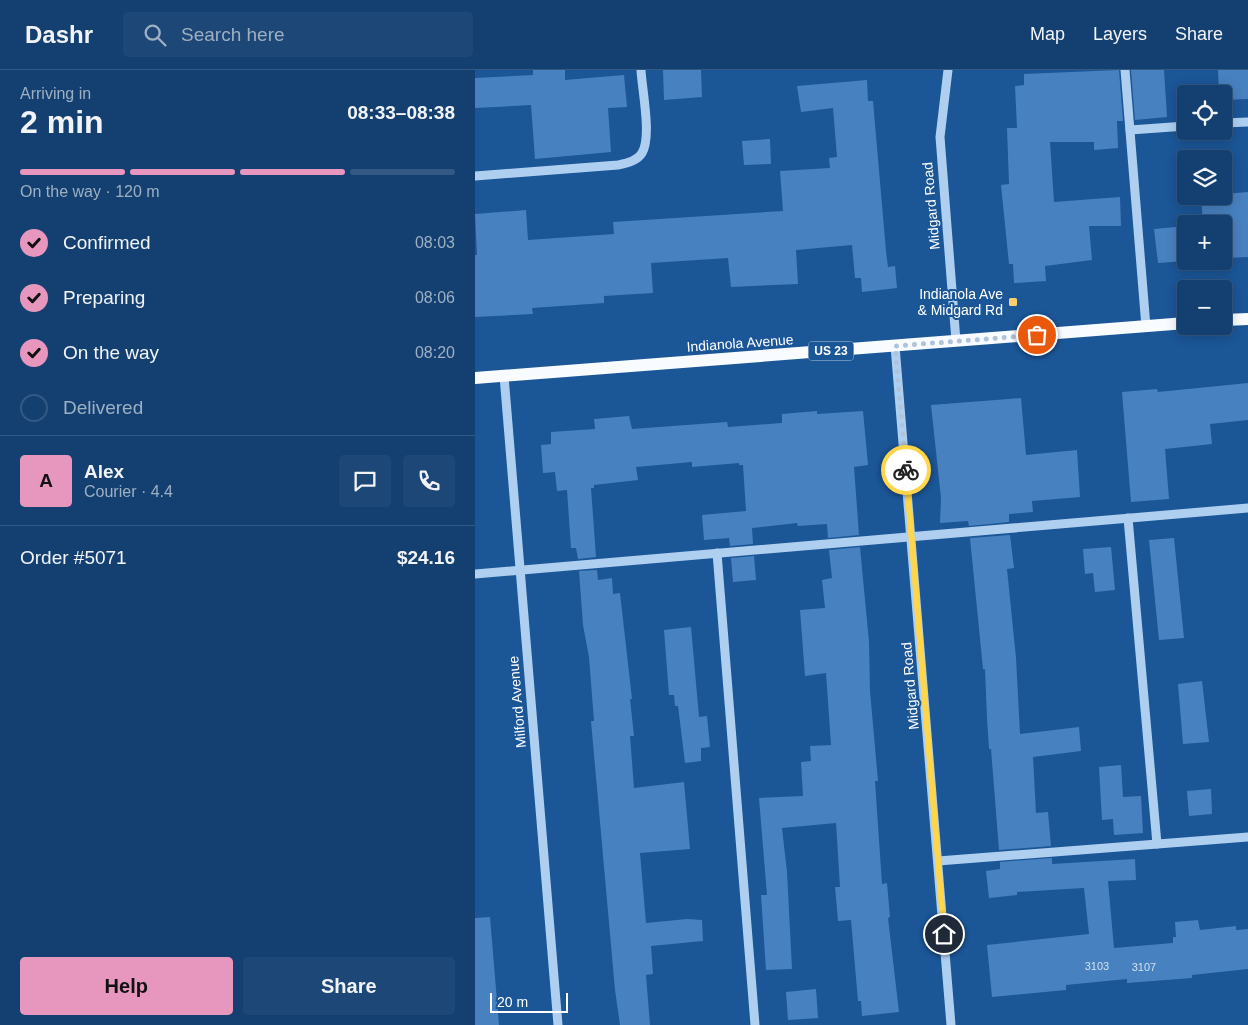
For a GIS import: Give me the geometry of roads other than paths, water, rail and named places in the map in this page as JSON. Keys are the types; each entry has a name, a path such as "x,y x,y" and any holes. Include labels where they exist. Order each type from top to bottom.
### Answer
{"main road":[{"path":"1232,320 1248,319"},
{"name":"Indianola Avenue","path":"475,378 1177,324"}],"street":[{"path":"475,176 618,165 635,160 641,154 646,135 641,70"},
{"name":"Midgard Road","path":"948,70 940,137 956,341"},
{"path":"1125,70 1146,326"},
{"path":"1232,123 1248,122"},
{"path":"1130,130 1177,127"},
{"name":"Midgard Road","path":"895,346 951,1025"},
{"name":"Milford Avenue","path":"504,376 558,1025"},
{"path":"475,574 1248,508"},
{"path":"1128,518 1157,844"},
{"path":"717,553 755,1025"},
{"path":"938,861 1248,837"}],"place":[{"name":"Indianola Ave & Midgard Rd","path":"1013,302"}]}
